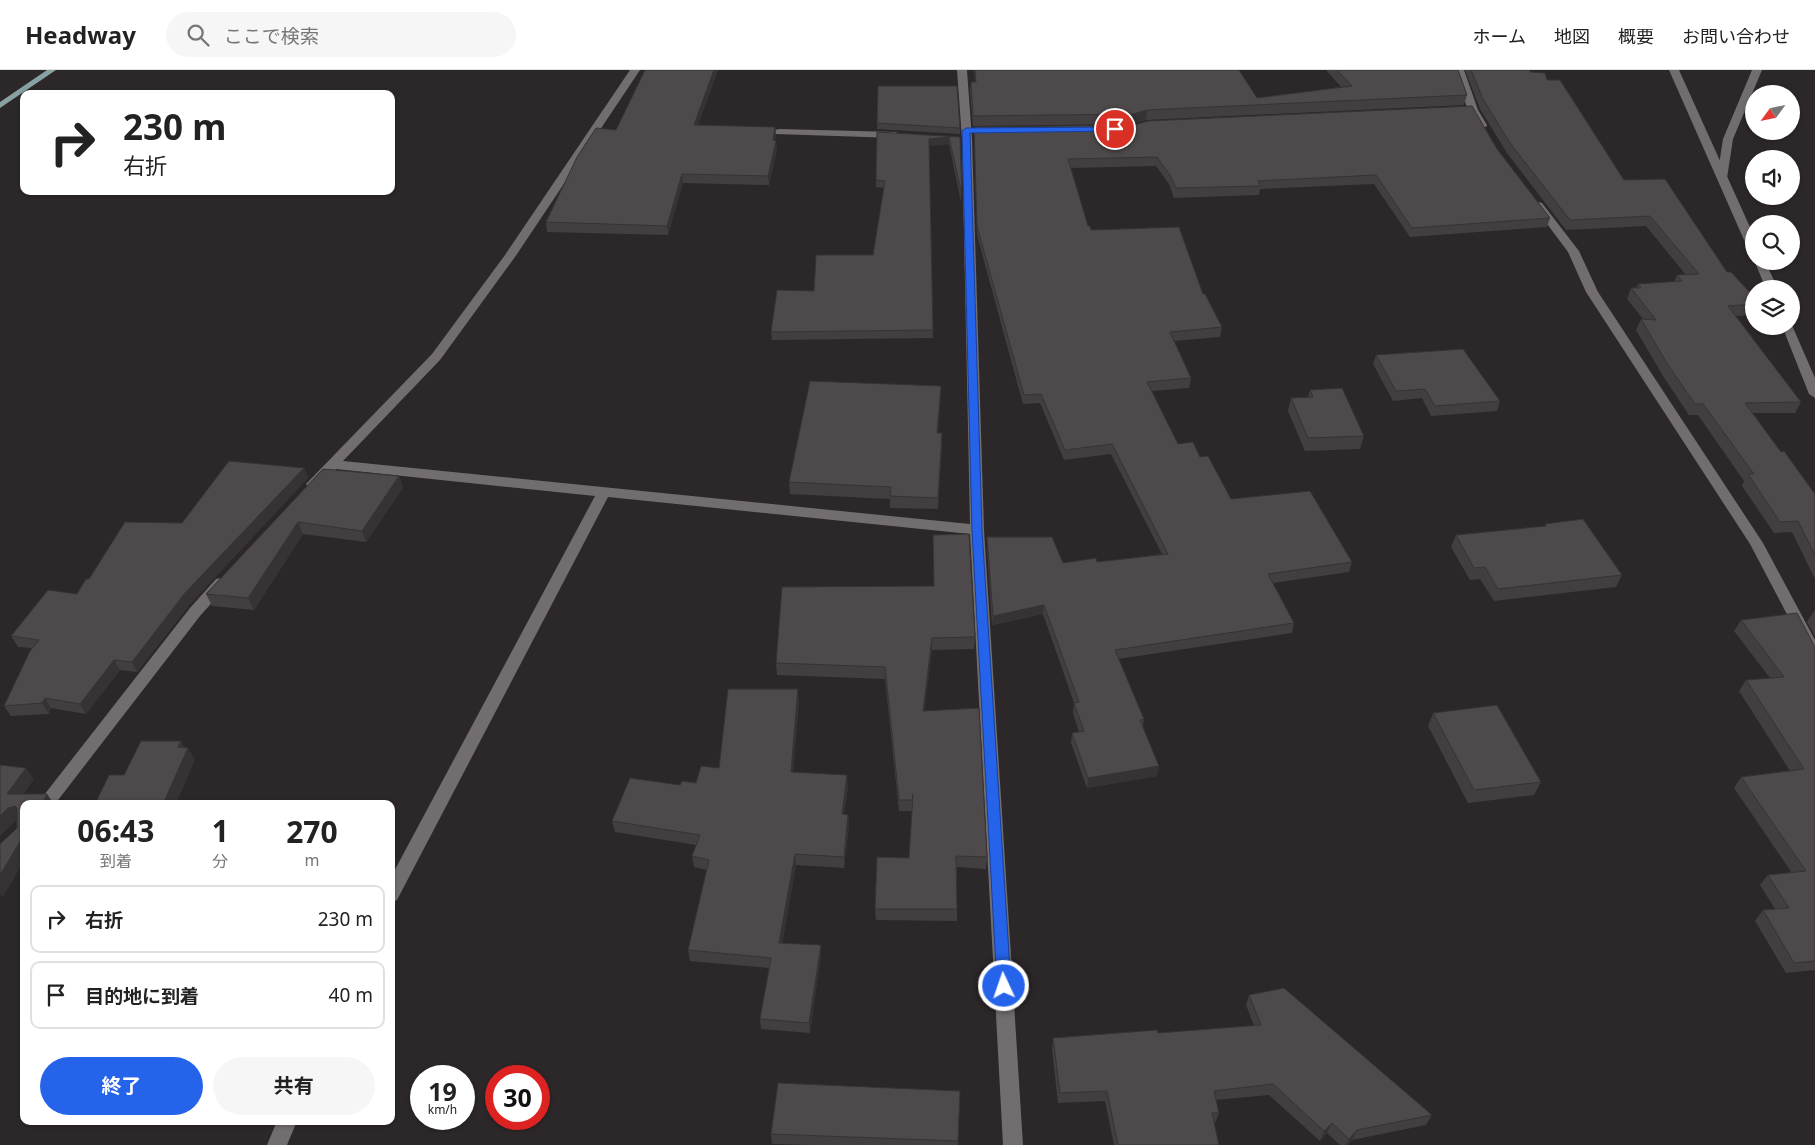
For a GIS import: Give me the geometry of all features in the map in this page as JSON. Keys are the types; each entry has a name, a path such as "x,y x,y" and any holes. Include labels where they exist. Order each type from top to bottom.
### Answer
{"street":[{"path":"306,492 436,357 509,256 635,70"},
{"path":"962,70 967,135 977,530 1013,1145"},
{"path":"1459,70 1468,110 1487,132"},
{"path":"1674,70 1745,229"},
{"path":"1722,178 1728,139 1757,70"},
{"path":"779,132 903,135"},
{"path":"1528,192 1573,251 1592,292 1756,543 1815,654"},
{"path":"1792,335 1815,394"},
{"path":"332,464 977,530"},
{"path":"395,887 604,492"},
{"path":"48,800 195,612 234,569"},
{"path":"277,1145 285,1125"}],"building":[{"path":"645,70 714,70 694,125 775,127 773,140 776,141 768,176 682,174 667,226 546,222 577,157 596,128 616,130"},
{"path":"975,70 1239,70 1257,98 1352,86 1337,70 1458,70 1467,95 1147,110 1133,114 973,116 971,82 976,82"},
{"path":"1471,70 1530,70 1530,72 1545,73 1547,80 1560,80 1624,180 1665,179 1727,272 1731,272 1745,287 1745,305 1728,306 1745,328 1745,335 1750,335 1801,402 1745,403 1781,452 1784,451 1815,494 1815,555 1798,521 1780,522 1748,474 1754,474 1703,404 1695,404 1668,365 1641,319 1656,320 1631,288 1641,288 1638,284 1682,281 1677,275 1699,274 1650,216 1570,220 1510,143 1483,99"},
{"path":"878,86 957,86 960,128 877,123"},
{"path":"1472,106 1497,149 1550,218 1412,228 1376,175 1258,181 1261,186 1176,188 1170,175 1157,157 1068,159 1088,226 1090,226 1091,230 1179,227 1203,294 1205,294 1222,327 1170,332 1191,378 1147,382 1178,444 1193,442 1200,457 1208,456 1231,499 1310,491 1352,562 1268,574 1294,623 1115,650 1144,719 1140,720 1159,766 1088,778 1072,733 1084,731 1074,703 1079,702 1044,605 993,616 987,537 1052,537 1063,563 1096,558 1097,562 1168,554 1112,444 1065,450 1041,394 1024,395 977,226 974,127 1134,125 1148,121"},
{"path":"877,132 960,137 962,195 949,137 929,139 933,330 771,332 777,290 814,291 816,255 873,255 885,181 876,180"},
{"path":"1463,349 1500,401 1435,406 1425,389 1396,391 1376,355"},
{"path":"810,381 941,386 937,433 942,433 938,498 890,496 891,487 789,482"},
{"path":"1342,388 1364,436 1308,438 1291,398 1313,397 1310,390"},
{"path":"229,461 304,468 185,593 132,662 114,660 80,704 45,698 42,703 4,706 30,651 39,640 11,636 48,590 77,594 86,579 89,579 125,522 182,523"},
{"path":"323,469 399,476 362,531 298,522 248,598 206,594"},
{"path":"1583,519 1622,575 1498,589 1485,567 1474,568 1456,535 1546,526 1545,524"},
{"path":"969,534 975,637 932,638 923,711 979,708 987,857 956,856 957,909 875,909 877,857 909,858 913,794 912,800 899,800 885,667 776,663 782,587 934,586 933,535"},
{"path":"1797,613 1815,647 1815,961 1794,963 1763,910 1789,908 1768,875 1806,871 1741,777 1804,769 1746,680 1784,677 1741,620"},
{"path":"728,689 798,689 791,772 847,775 842,814 848,815 844,857 795,854 779,943 821,945 809,1023 760,1019 771,958 688,950 709,860 692,856 700,835 612,821 630,778 680,785 682,781 696,783 701,766 719,768"},
{"path":"1497,705 1541,782 1474,790 1433,713"},
{"path":"141,741 181,741 178,747 188,748 165,800 97,800 109,775 124,775"},
{"path":"0,765 26,768 7,794 47,794 44,800 20,800 20,842 0,875 0,844 17,828 17,808 15,806 8,808 0,816"},
{"path":"1284,988 1432,1115 1357,1130 1349,1139 1332,1123 1324,1131 1273,1084 1214,1091 1219,1113 1212,1113 1219,1145 1118,1145 1107,1091 1060,1093 1053,1038 1157,1030 1158,1033 1261,1025 1249,995"},
{"path":"778,1083 960,1091 958,1141 771,1134"}],"waterway":[{"path":"23,90 52,70"},
{"path":"0,106 20,92"}],"route":[{"path":"1004,986 977,530 966,131 1115,129"}]}
